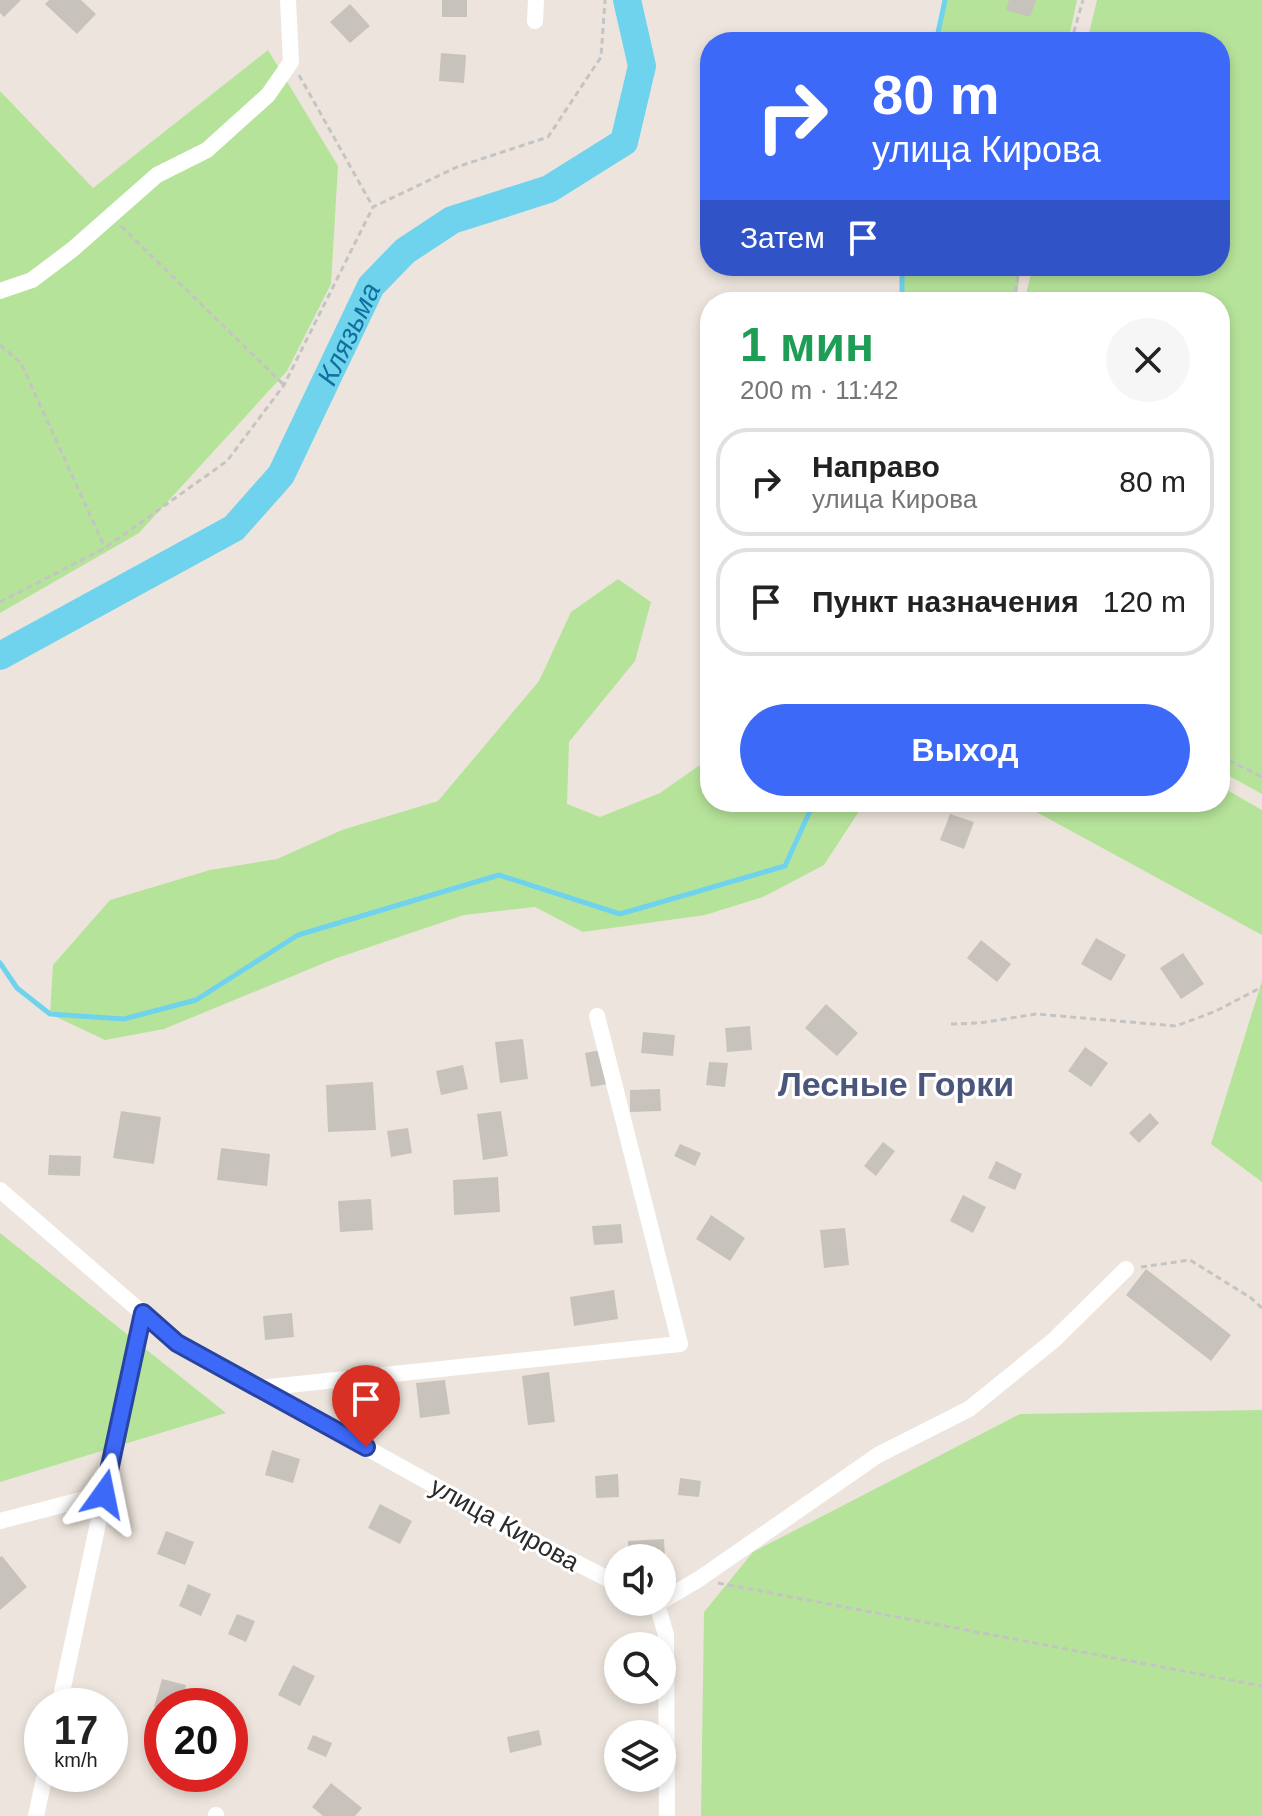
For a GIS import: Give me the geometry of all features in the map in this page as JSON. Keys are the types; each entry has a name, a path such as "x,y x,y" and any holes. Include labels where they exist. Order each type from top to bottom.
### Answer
{"street":[{"path":"0,291 32,280 73,249 157,175 207,150 268,95 291,62 288,0"},
{"path":"535,21 536,0"},
{"path":"260,1388 680,1344 597,1016"},
{"name":"улица Кирова","path":"0,1190 177,1343 604,1577"},
{"path":"676,1592 878,1455 969,1409 1054,1340 1126,1269"},
{"path":"63,1688 143,1313"},
{"path":"0,1521 104,1494"},
{"path":"661,1616 666,1635 667,1816"},
{"path":"36,1816 41,1792"}],"path":[{"path":"0,602 105,548 227,461 284,385 373,207 457,167 548,137 601,57 605,0"},
{"path":"1074,32 1083,0"},
{"path":"291,62 373,207"},
{"path":"110,215 284,385"},
{"path":"0,345 21,363 105,548"},
{"path":"1230,761 1262,777"},
{"path":"951,1024 1036,1014 1176,1026 1216,1011 1262,987"},
{"path":"1126,1269 1190,1260 1262,1308"},
{"path":"699,1579 1262,1686"}],"green space":[{"path":"945,0 1077,0 1070,32 938,32"},
{"path":"1097,0 1262,0 1262,794 1230,776 1230,292 1026,292 1030,276 1230,276 1230,32 1089,32"},
{"path":"268,50 338,166 331,284 287,371 139,533 0,613 0,91 93,188"},
{"path":"901,276 1020,276 1017,292 902,292"},
{"path":"618,579 651,602 635,661 569,742 567,804 600,817 660,793 700,765 700,812 858,812 824,865 763,897 705,915 583,932 535,907 464,915 334,959 164,1029 105,1040 50,1014 53,965 110,900 210,870 277,859 342,830 438,801 539,681 571,612"},
{"path":"1230,792 1262,810 1262,935 1036,812 1230,812"},
{"path":"1262,981 1262,1182 1211,1144"},
{"path":"0,1233 226,1413 0,1482"},
{"path":"1262,1410 1262,1816 701,1816 704,1612 753,1552 1020,1414"}],"building":[{"path":"0,0 21,0 4,17 0,13"},
{"path":"49,0 81,0 96,14 77,34 45,4"},
{"path":"442,0 467,0 467,17 442,17"},
{"path":"1009,0 1036,0 1030,17 1006,10"},
{"path":"350,4 370,26 350,43 330,22"},
{"path":"441,53 466,55 464,83 439,81"},
{"path":"950,814 974,822 964,849 940,840"},
{"path":"1096,938 1126,955 1111,981 1081,964"},
{"path":"981,940 1011,964 997,982 967,958"},
{"path":"1183,953 1204,984 1181,999 1160,968"},
{"path":"826,1004 858,1033 837,1056 805,1028"},
{"path":"750,1026 752,1050 727,1052 725,1028"},
{"path":"643,1032 675,1035 673,1056 641,1053"},
{"path":"523,1039 528,1079 500,1083 495,1042"},
{"path":"1085,1047 1108,1063 1091,1087 1068,1071"},
{"path":"601,1050 607,1084 591,1087 585,1053"},
{"path":"709,1062 728,1063 725,1087 706,1085"},
{"path":"463,1065 468,1089 441,1095 436,1071"},
{"path":"373,1082 376,1130 328,1132 326,1085"},
{"path":"660,1089 661,1111 630,1112 630,1090"},
{"path":"121,1111 161,1117 154,1164 113,1158"},
{"path":"501,1111 508,1156 483,1160 477,1114"},
{"path":"1150,1113 1159,1123 1139,1143 1129,1133"},
{"path":"408,1128 412,1153 391,1157 387,1131"},
{"path":"883,1142 895,1151 876,1176 864,1166"},
{"path":"680,1144 701,1153 695,1166 674,1156"},
{"path":"221,1148 270,1154 267,1186 217,1180"},
{"path":"49,1155 81,1156 80,1176 48,1175"},
{"path":"996,1161 1022,1174 1015,1190 988,1178"},
{"path":"498,1177 500,1212 454,1215 453,1180"},
{"path":"963,1195 986,1207 973,1233 950,1221"},
{"path":"371,1199 373,1230 340,1232 338,1201"},
{"path":"711,1215 745,1238 730,1261 696,1239"},
{"path":"621,1224 623,1243 594,1245 592,1226"},
{"path":"845,1228 849,1265 824,1268 820,1230"},
{"path":"1146,1269 1231,1335 1211,1361 1126,1295"},
{"path":"614,1290 618,1319 574,1326 570,1297"},
{"path":"292,1313 294,1337 265,1340 263,1316"},
{"path":"549,1372 555,1422 528,1425 522,1376"},
{"path":"445,1380 450,1414 420,1418 416,1383"},
{"path":"272,1450 300,1459 293,1483 265,1475"},
{"path":"618,1474 619,1497 596,1498 595,1476"},
{"path":"680,1478 701,1481 699,1497 678,1495"},
{"path":"380,1504 412,1521 400,1544 368,1528"},
{"path":"166,1531 194,1542 185,1565 157,1554"},
{"path":"664,1539 664,1544 628,1544 628,1541"},
{"path":"0,1557 27,1587 0,1610"},
{"path":"188,1584 211,1594 201,1616 179,1606"},
{"path":"237,1614 255,1621 246,1642 228,1634"},
{"path":"293,1665 315,1676 300,1706 278,1695"},
{"path":"162,1679 186,1685 185,1688 159,1688"},
{"path":"539,1730 542,1745 510,1753 507,1737"},
{"path":"313,1735 332,1743 326,1757 307,1749"},
{"path":"331,1783 362,1808 355,1816 323,1816 312,1807"}],"waterway":[{"name":"Клязьма","path":"0,656 234,528 281,475 371,286 405,251 452,220 549,189 624,142 642,66 627,0"},
{"path":"938,32 945,0"},
{"path":"902,276 902,292"},
{"path":"0,963 17,988 50,1014 124,1019 196,1000 298,935 499,875 620,914 785,866 809,812"}],"district":[{"name":"Лесные Горки","path":"896,1084"}],"route":[{"path":"104,1494 143,1313 177,1343 366,1447"}]}
